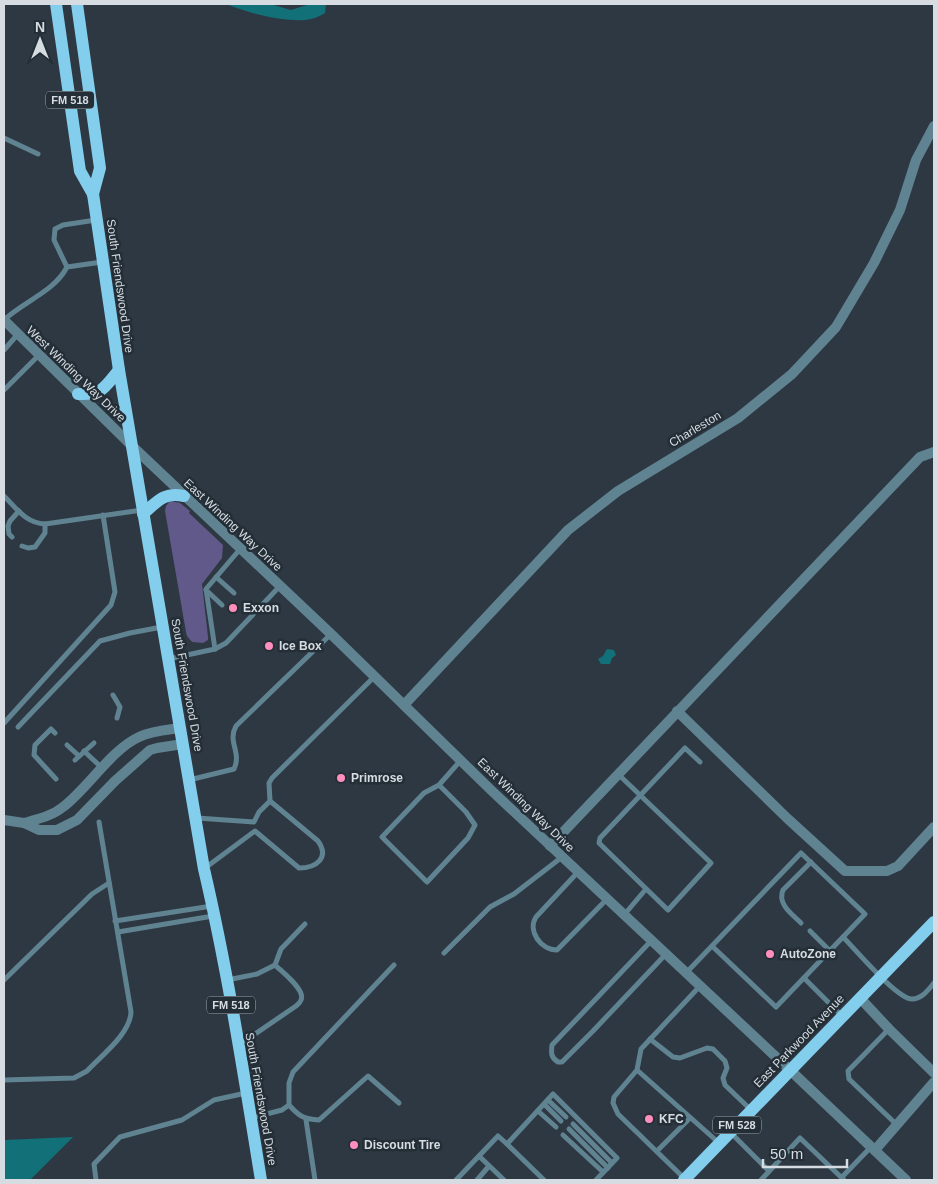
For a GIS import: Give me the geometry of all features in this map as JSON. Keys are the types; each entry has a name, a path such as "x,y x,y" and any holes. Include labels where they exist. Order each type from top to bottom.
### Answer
{"main road":[{"name":"South Friendswood Drive","path":"56,4 80,171 93,194"},
{"name":"South Friendswood Drive","path":"77,4 100,168 93,194 102,262 131,445 204,869 214,911 247,1093 260,1180"},
{"path":"78,394 99,392 119,370"},
{"path":"143,512 165,496 174,494 184,496"},
{"name":"East Parkwood Avenue","path":"684,1180 934,922"}],"street":[{"name":"Charleston","path":"404,705 568,530 618,491 738,418 792,374 836,327 900,210 916,160 934,126"},
{"name":"West Winding Way Drive","path":"4,320 131,445"},
{"name":"East Winding Way Drive","path":"131,445 331,634 550,846 906,1180"},
{"path":"550,846 920,457 934,452"},
{"path":"677,711 788,819 845,871 887,871 898,866 934,827"},
{"path":"24,823 48,816 63,808 102,768 137,737 180,728"},
{"path":"4,820 24,823 40,830 57,830 77,820 115,781 150,750 183,744"},
{"path":"102,768 115,781"},
{"path":"860,998 934,1073"},
{"path":"873,1148 897,1125 934,1082"}],"lane":[{"path":"4,138 38,154"},
{"path":"67,267 54,240 55,229 63,225 96,220"},
{"path":"67,267 102,262"},
{"path":"4,320 13,311 50,288 67,267"},
{"path":"4,350 18,334"},
{"path":"4,390 39,356"},
{"path":"4,496 28,520 35,523 45,524 104,515 143,512"},
{"path":"12,537 9,534 8,526 19,511"},
{"path":"4,723 111,605 115,592 104,515"},
{"path":"22,546 28,548 35,547 45,533 45,524"},
{"path":"215,649 206,589 241,548"},
{"path":"216,577 234,594"},
{"path":"168,659 215,649 226,643 280,586"},
{"path":"206,589 222,605"},
{"path":"250,608 255,613"},
{"path":"238,620 243,625"},
{"path":"18,727 100,641 163,627"},
{"path":"189,780 234,769 238,762 233,732 236,726 331,634"},
{"path":"270,801 259,812 254,822 255,831 299,868 314,866 321,860 321,846 318,841 270,801 269,783 374,677"},
{"path":"114,695 120,707 118,718"},
{"path":"55,733 51,729 35,745 34,756 56,779"},
{"path":"68,745 77,758 94,743"},
{"path":"618,773 641,795 711,863 668,910 599,842 600,838 641,795 685,748 700,762"},
{"path":"84,752 102,768"},
{"path":"439,785 466,812 475,825 468,838 427,882 382,837 424,794 439,785 461,760"},
{"path":"196,818 254,822"},
{"path":"4,1080 74,1078 87,1071 127,1029 131,1020 99,822"},
{"path":"204,869 255,831"},
{"path":"686,973 801,853 865,914 776,1007 712,946"},
{"path":"444,953 490,907 514,894 562,857"},
{"path":"801,923 781,901 780,896 783,890 811,862"},
{"path":"578,872 532,923 532,929 536,938 550,950 556,950 607,899"},
{"path":"4,980 92,894 109,883"},
{"path":"624,915 646,889"},
{"path":"115,921 214,911"},
{"path":"118,932 214,911"},
{"path":"275,965 280,949 305,924"},
{"path":"810,931 830,951"},
{"path":"843,937 881,977 905,998 910,999 923,996 934,984"},
{"path":"651,941 552,1045 551,1052 554,1060 562,1062 593,1032 666,954"},
{"path":"226,980 258,974 275,965"},
{"path":"238,1045 273,1023 302,1000 300,989 275,965"},
{"path":"394,965 293,1072 289,1083 289,1105 306,1120 319,1120 368,1076 399,1103"},
{"path":"804,978 842,1016"},
{"path":"684,1180 658,1151 618,1114 614,1108 614,1097 637,1070 641,1049 700,986"},
{"path":"889,1029 848,1071 849,1079 897,1125"},
{"path":"650,1039 673,1057 680,1058 707,1048 713,1049 725,1061 727,1068 723,1078 725,1085 752,1110"},
{"path":"637,1070 719,1144"},
{"path":"96,1180 94,1164 120,1137 182,1120 214,1100 247,1093"},
{"path":"507,1144 553,1094 617,1158 596,1180"},
{"path":"546,1102 564,1119"},
{"path":"251,1118 282,1110 289,1105"},
{"path":"538,1111 556,1127"},
{"path":"658,1151 690,1118"},
{"path":"306,1120 315,1180"},
{"path":"608,1168 571,1126 612,1163"},
{"path":"730,1132 769,1171"},
{"path":"563,1134 603,1172"},
{"path":"456,1180 498,1136 544,1180"},
{"path":"761,1180 800,1138 843,1179 873,1148"},
{"path":"479,1156 504,1180"},
{"path":"477,1180 489,1166"}],"shaded area":[{"path":"170,501 180,503 190,511 189,513 223,545 222,558 202,584 208,637 208,640 203,643 192,642 186,632 165,511"}],"water":[{"path":"226,4 270,4 291,10 310,4 326,4 325,13 313,19 291,20 268,17"},
{"path":"607,649 614,650 616,655 612,658 610,664 601,664 598,659 603,656"},
{"path":"73,1137 30,1180 4,1180 4,1140"}],"place":[{"name":"Exxon","path":"233,608"},
{"name":"Ice Box","path":"269,646"},
{"name":"Primrose","path":"341,778"},
{"name":"AutoZone","path":"770,954"},
{"name":"KFC","path":"649,1119"},
{"name":"Discount Tire","path":"354,1145"}]}
